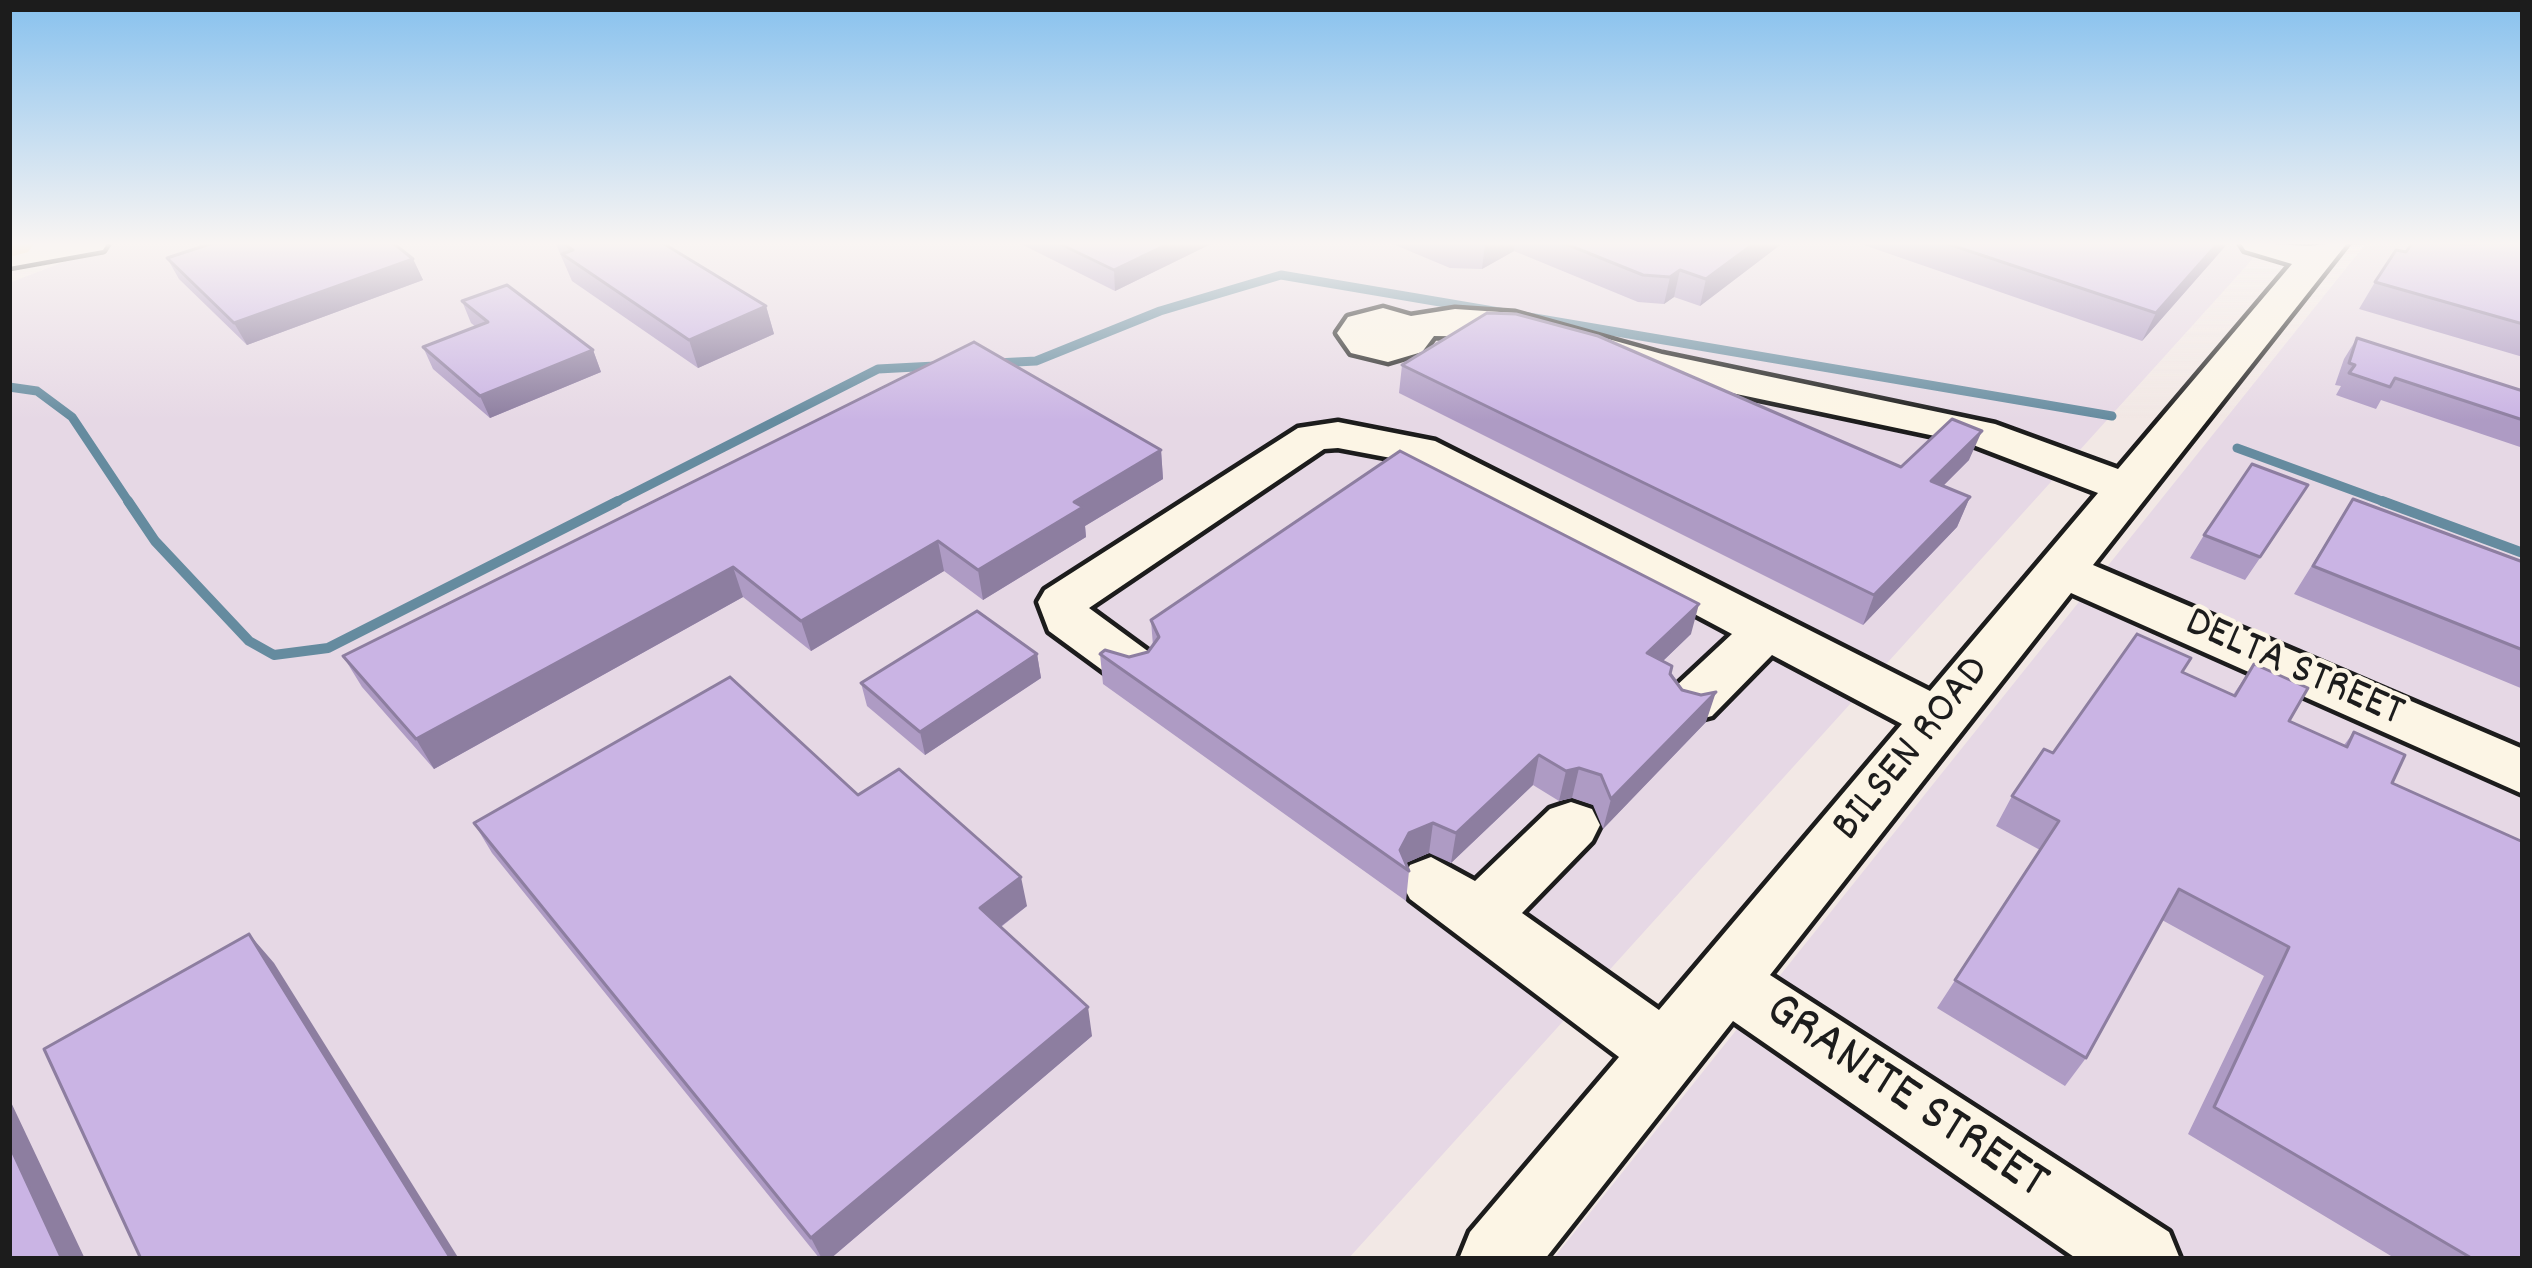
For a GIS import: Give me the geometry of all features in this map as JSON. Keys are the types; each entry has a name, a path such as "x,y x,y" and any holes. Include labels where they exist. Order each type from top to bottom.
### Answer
{"street":[{"name":"BILSEN ROAD","path":"1497,1259 2282,301"},
{"path":"1410,328 1455,321 1515,325 1640,361 1980,433 2128,489"},
{"path":"1131,665 1067,619 1061,610 1063,602 1313,436 1324,434 1420,450 1940,720"},
{"name":"DELTA STREET","path":"2062,570 2523,773"},
{"path":"1693,702 1767,631"},
{"path":"1571,825 1455,900 1667,1053"},
{"name":"GRANITE STREET","path":"1726,982 2142,1259"}],"shaded area":[{"path":"9,301 2214,301 1348,1259 9,1259"},
{"path":"2320,301 2523,301 2523,1259 1553,1259"}],"building":[{"path":"212,301 295,301 234,323"},
{"path":"462,301 528,301 593,350 480,396 423,347 488,322"},
{"path":"632,301 758,301 766,306 689,340"},
{"path":"2120,301 2166,301 2156,313"},
{"path":"2443,301 2523,301 2523,324"},
{"path":"1487,313 1516,314 1598,336 1901,467 1952,419 1982,431 1931,481 1970,497 1874,595 1402,365"},
{"path":"2357,338 2523,391 2523,420 2395,378 2390,387 2349,373 2355,365 2349,363"},
{"path":"974,342 1161,450 1074,502 1083,507 978,570 938,541 801,621 733,567 416,739 343,656"},
{"path":"1400,451 1699,604 1647,653 1672,666 1670,674 1682,690 1701,695 1716,692 1611,799 1601,775 1579,768 1566,771 1539,755 1456,833 1433,823 1409,833 1400,850 1409,871 1100,654 1105,650 1129,657 1148,652 1159,637 1151,620"},
{"path":"2252,464 2308,485 2260,557 2204,535"},
{"path":"2353,499 2523,562 2523,650 2313,566"},
{"path":"977,611 1037,654 920,732 861,683"},
{"path":"2137,634 2191,658 2182,672 2235,696 2254,664 2308,688 2289,721 2347,747 2354,732 2405,755 2392,783 2523,842 2523,1259 2473,1259 2214,1107 2289,947 2179,889 2086,1058 1955,980 2059,821 2012,796 2044,749 2053,753"},
{"path":"730,677 858,795 899,769 1021,877 980,908 1088,1007 811,1238 474,823"},
{"path":"249,934 451,1259 141,1259 44,1049"},
{"path":"9,1144 62,1259 9,1259"}],"waterway":[{"path":"996,363 1036,361 1193,301"},
{"path":"1435,301 2112,416"},
{"path":"612,504 878,369 935,366"},
{"path":"9,387 37,391 72,417 128,501"},
{"path":"2237,448 2390,504"},
{"path":"128,501 155,541 249,641 274,655 328,648 618,501"},
{"path":"2382,501 2523,553"}]}
